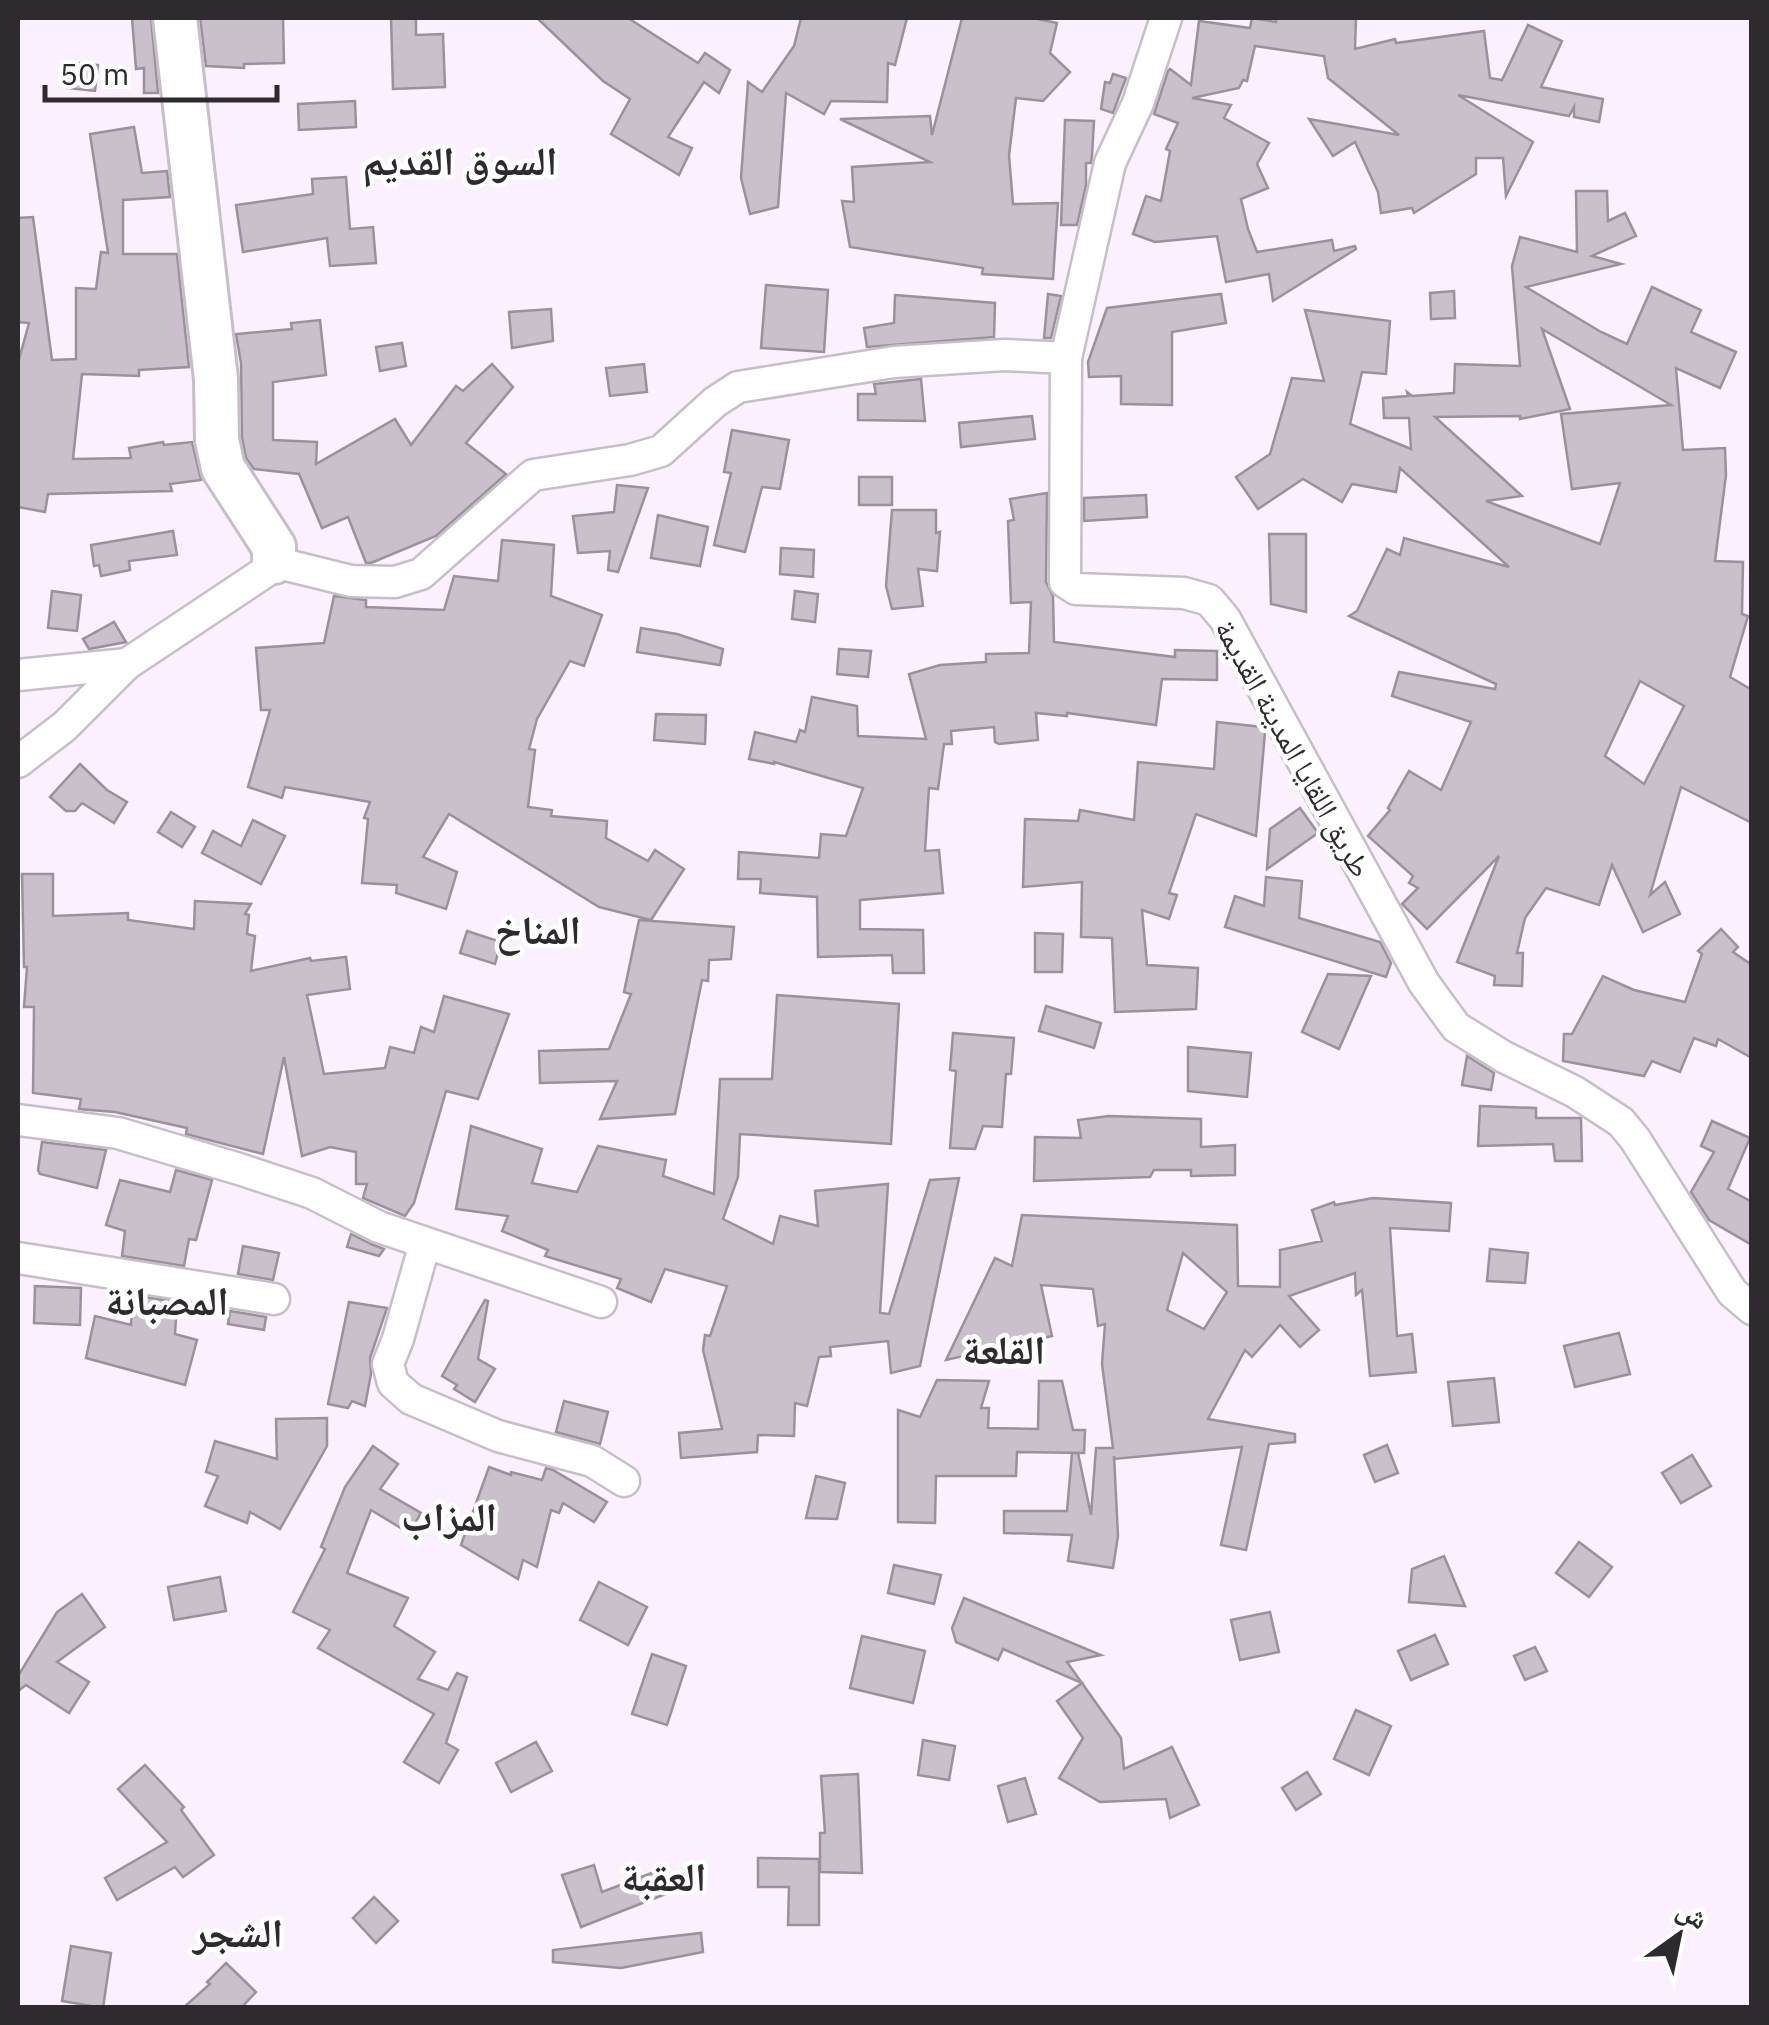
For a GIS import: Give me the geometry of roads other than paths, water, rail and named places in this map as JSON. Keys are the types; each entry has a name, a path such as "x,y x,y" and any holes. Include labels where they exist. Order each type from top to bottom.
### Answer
{"street":[{"path":"18,762 65,726 126,664 265,572 274,562 274,547 224,468 218,440 216,379 175,18"},
{"name":"طريق اللقايا المدينة القديمة","path":"1166,18 1138,103 1110,164 1066,358 1065,582 1076,589 1184,592 1209,600 1225,620 1424,983 1456,1027 1575,1092 1620,1122 1635,1138 1742,1300"},
{"path":"274,562 351,581 395,582 421,574 533,475 630,460 660,451 715,402 738,388 894,362 1006,354 1066,358"},
{"path":"18,675 126,664"},
{"path":"18,1120 118,1133 239,1169 312,1194 378,1227 601,1302"},
{"path":"426,1243 388,1364 393,1382 411,1399 498,1436 592,1462 624,1482"},
{"path":"18,1258 274,1299"}],"district":[{"name":"السوق القديم","path":"460,160"},
{"name":"المناخ","path":"538,929"},
{"name":"المصبانة","path":"167,1300"},
{"name":"القلعة","path":"1004,1349"},
{"name":"المزاب","path":"449,1516"},
{"name":"العقبة","path":"664,1876"},
{"name":"الشجر","path":"238,1932"}]}
